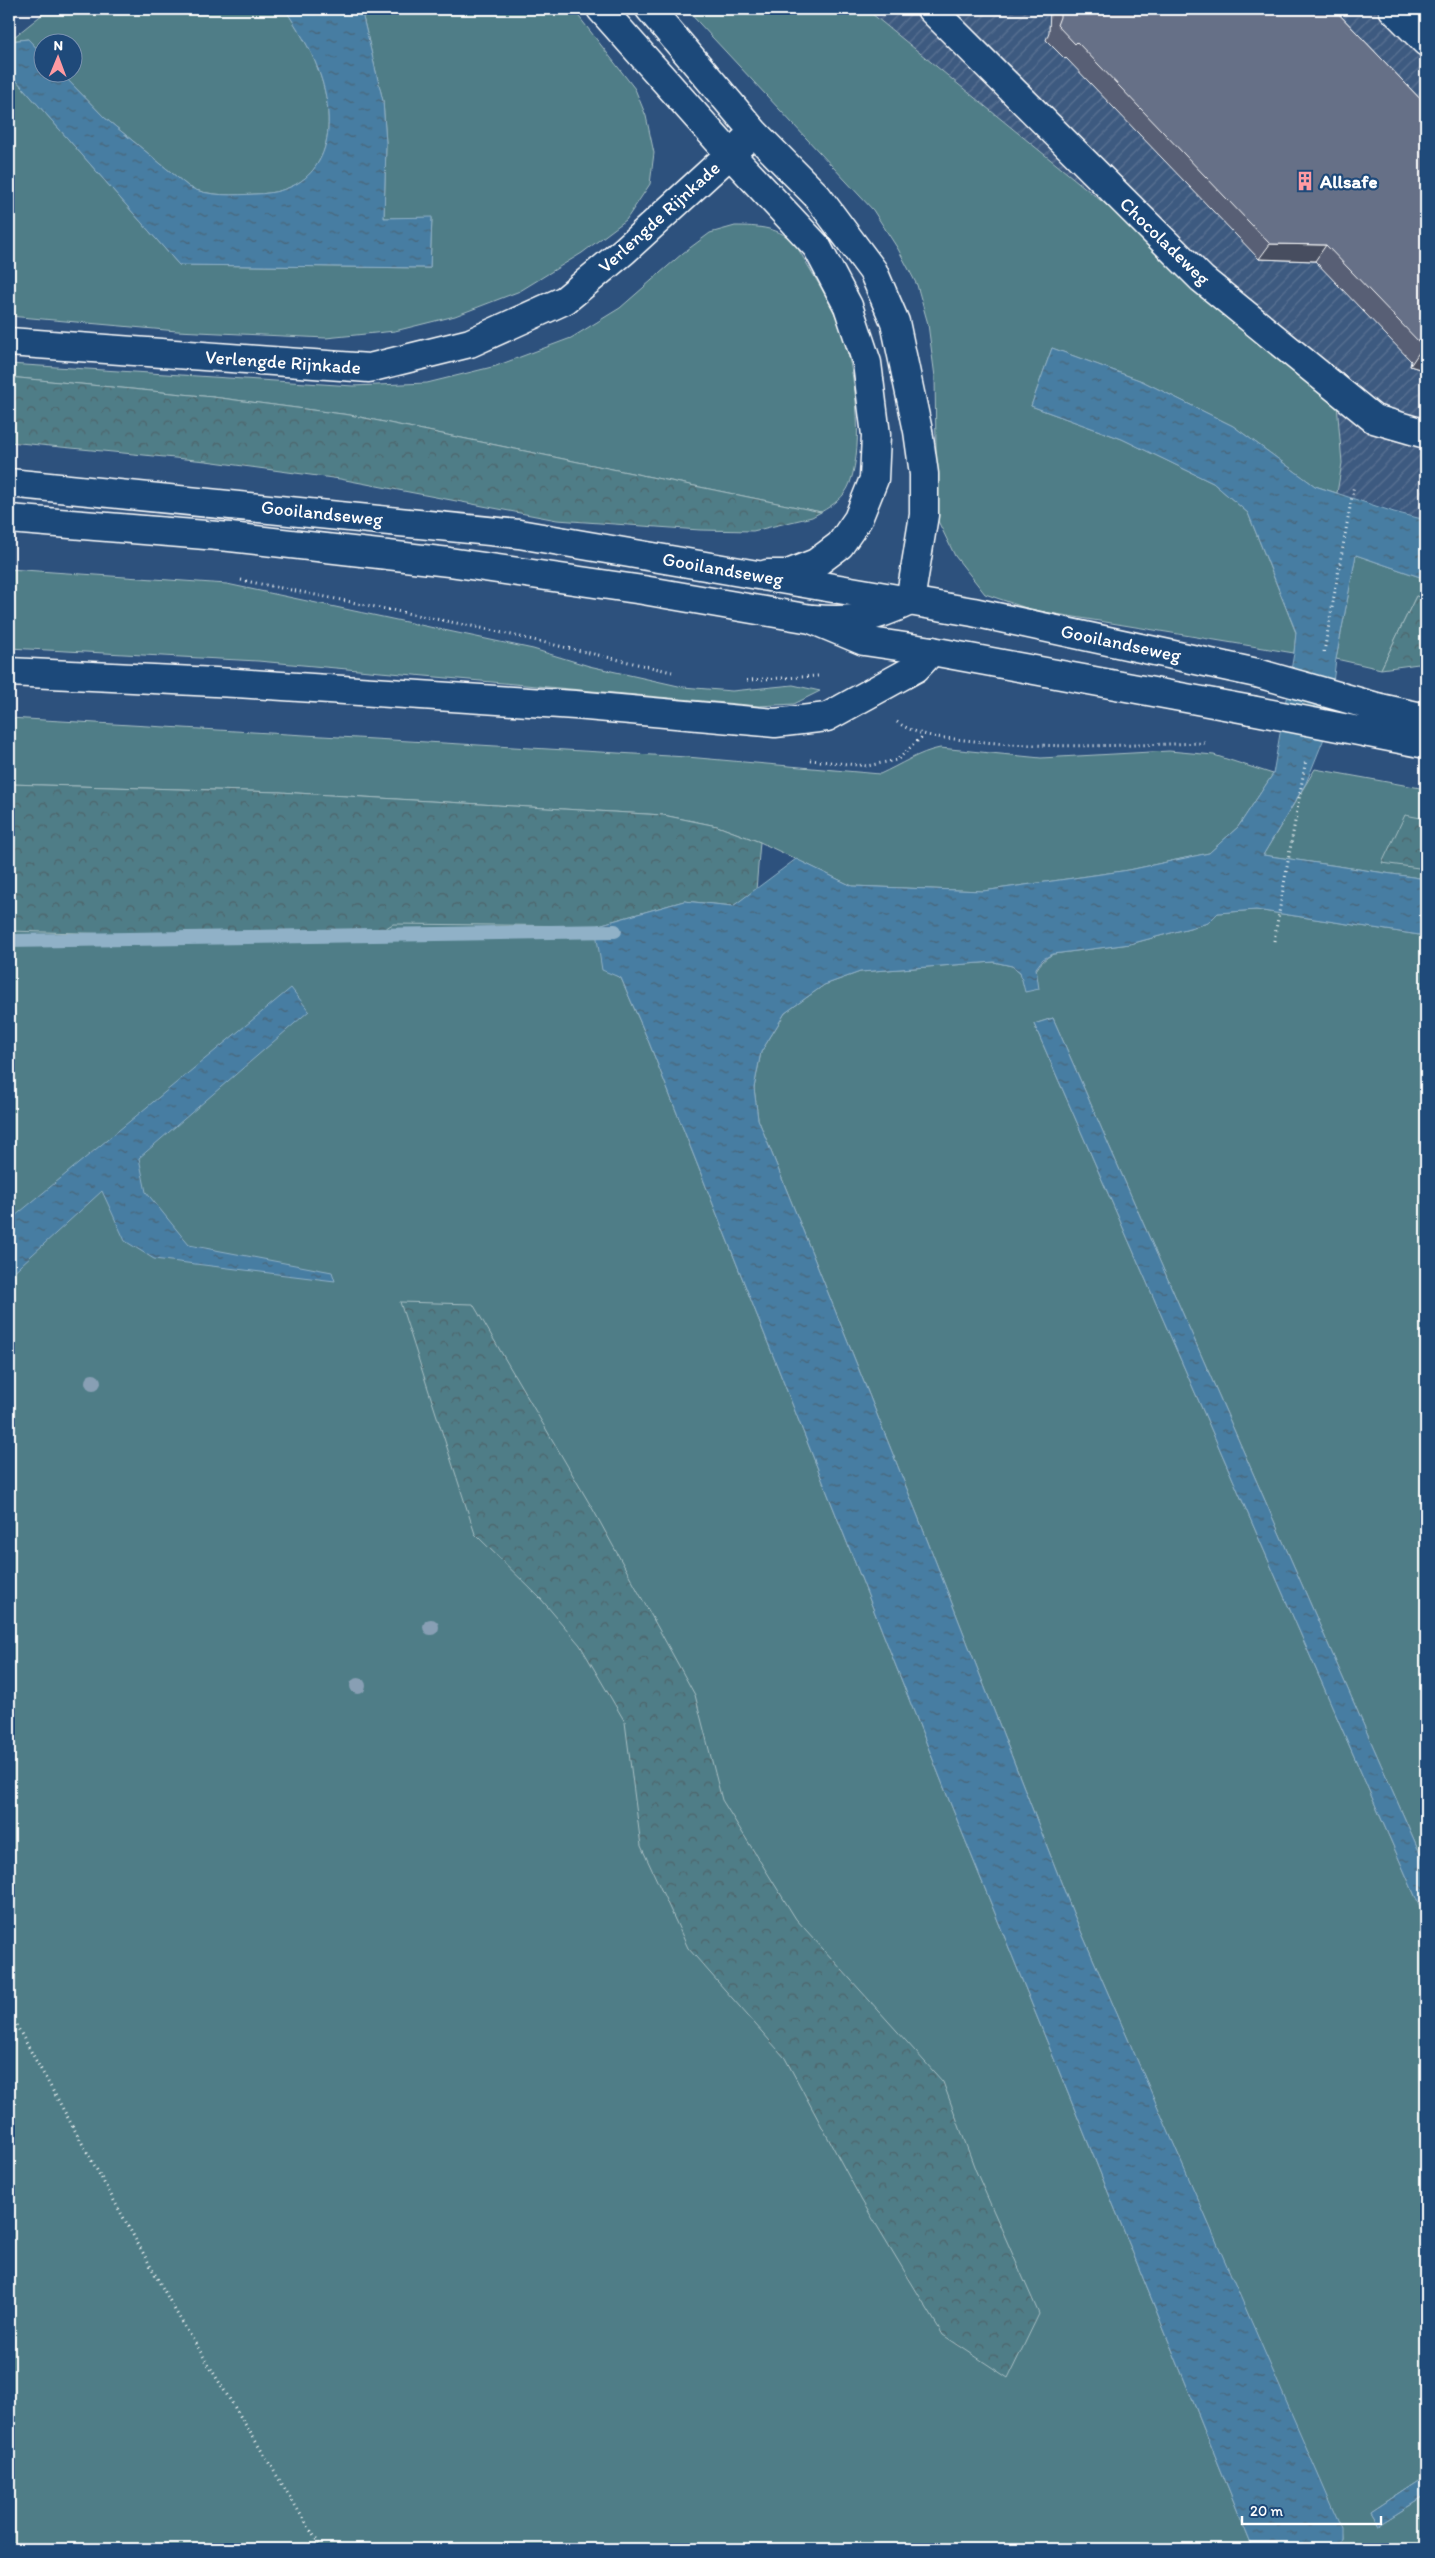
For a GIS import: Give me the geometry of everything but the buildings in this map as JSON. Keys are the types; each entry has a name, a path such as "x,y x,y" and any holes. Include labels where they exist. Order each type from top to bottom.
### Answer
{"street":[{"name":"Verlengde Rijnkade","path":"601,9 730,154 817,247 848,306 867,363 876,435 874,479 858,520 840,545 816,563 788,574 757,575"},
{"path":"650,9 754,132 817,196 873,271 895,322 918,431 924,474 924,515 910,601 879,616 845,622 811,619"},
{"name":"Chocoladeweg","path":"932,9 1202,279 1374,419 1426,434"},
{"path":"1394,9 1426,42"},
{"name":"Verlengde Rijnkade","path":"9,342 369,368 470,343 565,300 624,251 754,132"},
{"name":"Gooilandseweg","path":"9,483 519,534 973,612 1257,673 1380,708 1426,718"},
{"name":"Gooilandseweg","path":"9,519 230,537 449,562 643,590 811,619 864,641 932,651 1426,744"},
{"path":"9,672 236,683 555,704 775,723 827,718 916,668 932,651"}],"path":[{"path":"234,578 481,628 682,675"},
{"path":"740,680 817,676 863,697"},
{"path":"924,735 1002,744 1073,746 1210,743"},
{"path":"9,2012 176,2312 322,2549"}],"shaded area":[{"path":"866,9 1426,9 1426,520 1337,493 1342,463 1279,346"}],"green space":[{"path":"49,9 285,9 311,53 325,91 328,134 323,152 314,169 300,182 281,190 256,194 222,195 196,190 189,187 105,118 70,82 82,82 82,32 32,32 32,43 28,39 9,41"},
{"path":"361,9 573,9 635,89 646,116 654,153 650,184 626,220 582,253 520,291 455,316 395,331 326,338 177,331 9,316 9,72 179,265 430,268 432,218 384,218 386,143 383,101"},
{"path":"686,9 866,9 1279,346 1337,404 1342,463 1337,493 1315,486 1233,426 1142,381 1052,348 1031,406 1122,439 1213,483 1248,513 1296,633 1294,653 1032,610 985,594 955,556 937,519 935,377 928,324 917,285 898,249 873,210"},
{"path":"735,226 752,226 768,229 783,234 790,239 796,245 832,308 841,329 854,385 857,447 848,488 838,500 821,512 350,415 213,397 9,377 9,364 353,386 427,383 496,366 571,338 620,308 683,253 710,233"},
{"path":"9,377 213,397 350,415 821,512 812,517 753,531 700,530 557,520 340,479 206,461 9,442"},
{"path":"1356,555 1426,579 1426,599 1416,596 1381,669 1336,659"},
{"path":"9,569 227,584 533,649 589,666 683,687 732,691 793,685 820,691 794,704 759,706 258,661 9,648"},
{"path":"1416,596 1426,599 1426,663 1381,669"},
{"path":"9,718 687,757 880,774 917,756 940,748 1041,758 1169,751 1214,755 1273,774 1238,827 1209,853 1129,870 983,891 852,886 760,842 717,826 663,815 280,792 9,784"},
{"path":"1315,769 1426,789 1426,879 1263,855"},
{"path":"9,784 280,792 663,815 717,826 760,842 756,890 733,906 684,901 595,926 393,924 363,941 9,931"},
{"path":"1405,815 1426,819 1426,869 1382,863"},
{"path":"589,909 615,975 621,978 648,1040 949,1800 1253,2549 9,2549 9,916"},
{"path":"1256,910 1426,936 1426,1867 1053,1018 1034,1024 1426,1921 1426,2475 1370,2512 1378,2525 1426,2495 1426,2549 1338,2549 1341,2539 1340,2526 1073,1913 917,1514 758,1119 754,1088 761,1052 785,1013 824,985 860,972 994,962 1012,966 1020,972 1026,992 1039,965 1053,954 1130,944 1208,923 1218,913"},
{"path":"400,1302 473,1304 595,1513 695,1695 722,1800 796,1919 943,2082 975,2169 1039,2314 1008,2378 943,2335 862,2201 785,2058 688,1948 641,1846 625,1722 580,1645 541,1599 475,1534"}],"water":[{"path":"285,9 361,9 383,101 386,143 384,218 432,217 430,268 179,265 9,72 9,41 28,39 32,43 32,82 70,82 105,118 189,187 222,195 256,194 281,190 300,182 314,169 323,152 328,134 325,91 315,61"},
{"path":"1052,348 1142,381 1233,426 1315,486 1394,512 1426,520 1426,579 1356,555 1336,659 1327,731 1306,783 1263,855 1426,879 1426,936 1256,910 1218,913 1208,923 1130,944 1053,954 1043,959 1036,968 1039,989 1025,992 1020,972 1012,966 994,962 860,972 824,985 785,1013 761,1052 754,1088 758,1119 917,1514 1073,1913 1341,2527 1341,2539 1338,2549 1253,2549 949,1800 648,1040 621,978 602,970 595,926 684,901 733,906 796,859 852,886 983,891 1129,870 1209,853 1238,827 1273,774 1296,632 1248,513 1213,483 1122,439 1031,406"},
{"path":"291,988 309,1011 139,1158 146,1192 189,1245 332,1272 335,1281 154,1259 125,1241 102,1191 9,1276 9,1221"},
{"path":"1053,1018 1426,1867 1426,1921 1034,1024"},
{"path":"1426,2475 1426,2495 1378,2525 1370,2512"}],"waterway":[{"path":"9,941 615,931"}],"place":[{"name":"Allsafe","path":"1305,181"}]}
